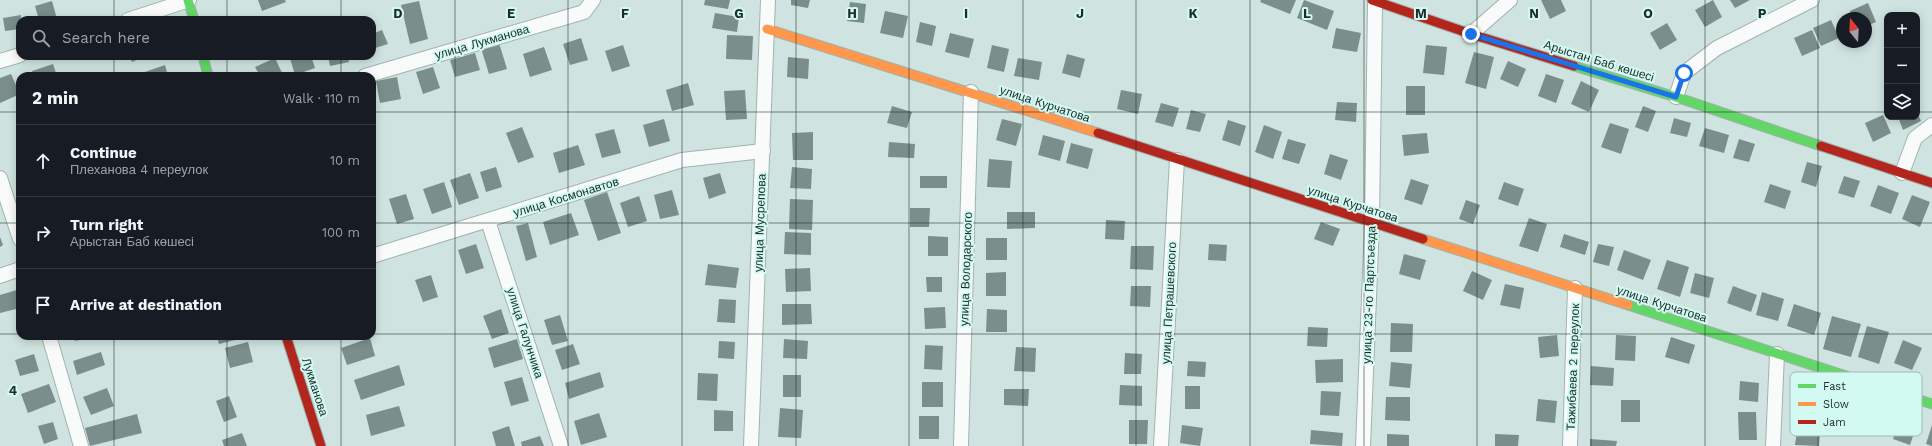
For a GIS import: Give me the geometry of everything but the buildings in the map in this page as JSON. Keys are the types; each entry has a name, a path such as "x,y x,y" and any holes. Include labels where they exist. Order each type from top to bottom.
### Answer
{"street":[{"path":"140,16 188,0 193,16"},
{"name":"улица Лукманова","path":"376,73 584,12 593,0"},
{"name":"улица Мусрепова","path":"751,446 768,0"},
{"name":"Арыстан Баб көшесі","path":"1374,0 1471,34 1676,97 1932,183"},
{"name":"улица 23-го Партсъезда","path":"1363,446 1372,223 1374,0"},
{"path":"1471,34 1510,0"},
{"path":"1676,97 1684,73 1717,48 1812,0"},
{"name":"улица Курчатова","path":"767,29 971,92 1833,372"},
{"path":"0,61 16,56"},
{"path":"204,60 207,72"},
{"name":"улица Володарского","path":"961,446 971,92"},
{"path":"1902,174 1915,138 1932,125"},
{"name":"улица Космонавтов","path":"376,255 682,160 763,151"},
{"name":"улица Петрашевского","path":"1161,446 1177,160"},
{"path":"0,178 16,227"},
{"name":"улица Галунчика","path":"488,221 561,446"},
{"path":"0,276 16,271"},
{"name":"Тажибаева 2 переулок","path":"1570,446 1575,288"},
{"path":"50,340 81,446"},
{"name":"Лукманова","path":"287,340 321,446"},
{"path":"1773,446 1777,354"},
{"name":"улица Курчатова","path":"1922,401 1932,404"}],"traffic: fast":[{"path":"188,0 193,16"},
{"path":"204,60 207,72"},
{"path":"1574,66 1676,97 1821,146"},
{"path":"1628,305 1834,372"},
{"path":"1922,401 1932,404"}],"traffic: slow":[{"path":"767,29 1098,133"},
{"path":"1423,239 1628,305"}],"traffic: jam":[{"path":"1372,0 1471,34 1574,66"},
{"path":"1098,133 1423,239"},
{"path":"1821,146 1932,183"},
{"path":"287,340 321,446"}],"route":[{"path":"1471,34 1676,97 1684,73"}]}
